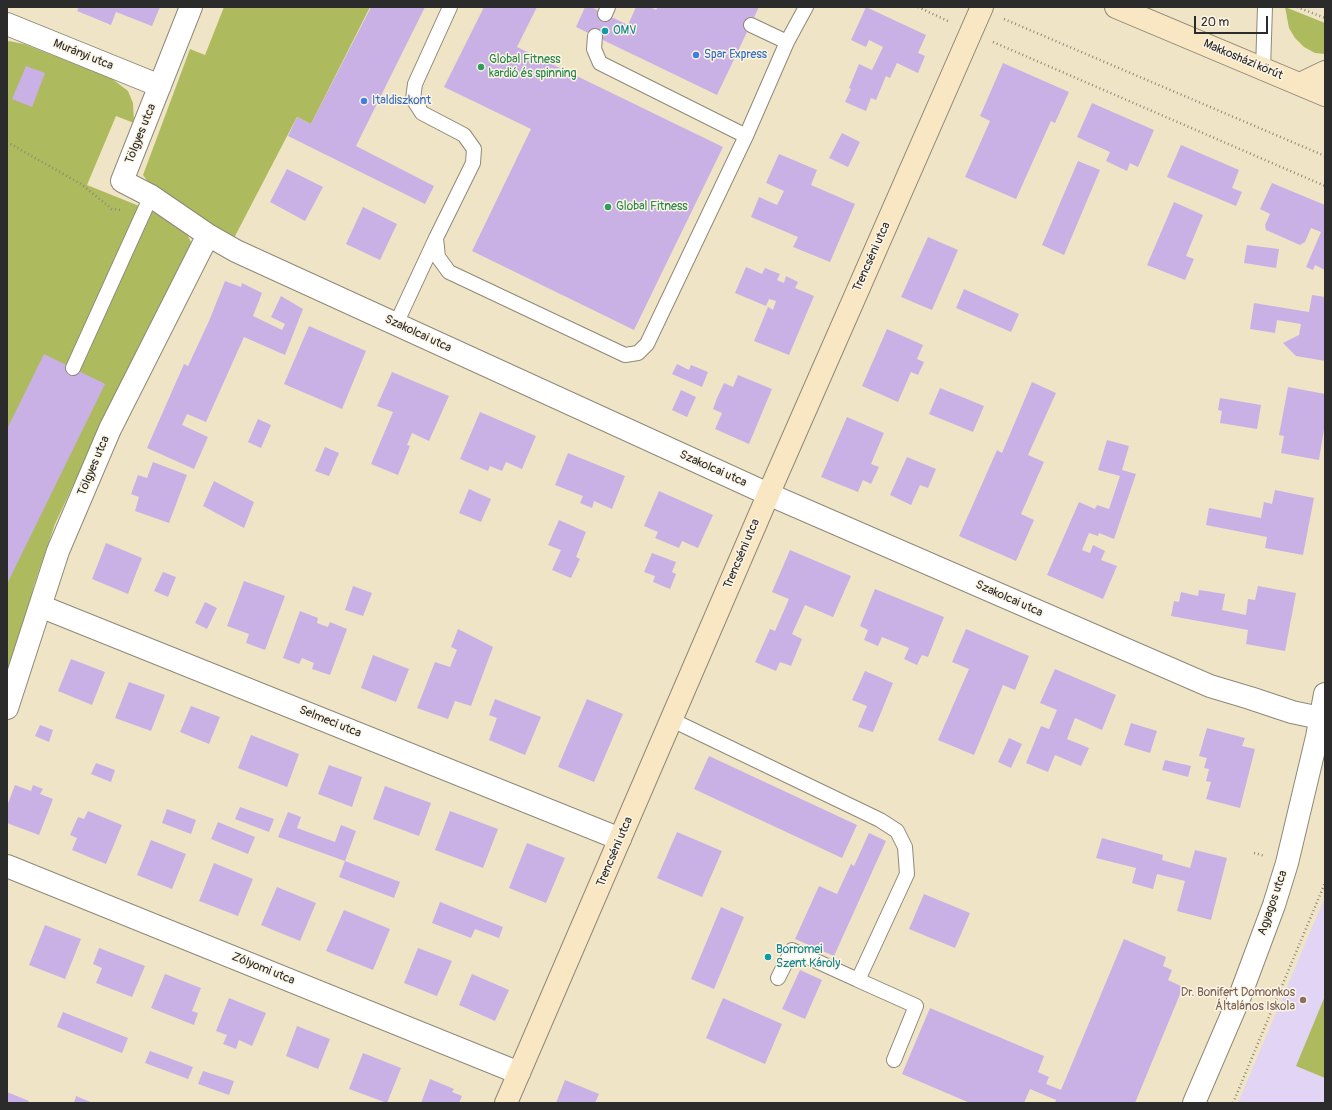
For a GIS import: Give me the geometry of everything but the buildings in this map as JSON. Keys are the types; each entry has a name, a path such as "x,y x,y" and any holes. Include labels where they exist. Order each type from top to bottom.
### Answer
{"street":[{"name":"Tölgyes utca","path":"122,181 191,7"},
{"name":"Makkosházi körút","path":"1116,7 1325,95"},
{"name":"Trencséni utca","path":"506,1103 768,494 982,8"},
{"name":"Murányi utca","path":"7,24 160,86"},
{"path":"1300,84 1325,72"},
{"name":"Szakolcai utca","path":"122,181 148,202 236,251 768,494 1210,686 1292,712 1320,718"},
{"name":"Tölgyes utca","path":"9,698 58,551 110,428 208,235"},
{"name":"Selmeci utca","path":"40,606 620,839"},
{"name":"Agyagos utca","path":"1194,1103 1240,996 1274,905 1287,862 1325,694"},
{"name":"Zólyomi utca","path":"7,866 519,1073"}],"lane":[{"path":"396,324 473,163 474,149 464,135 422,113 413,99 415,84 450,7"},
{"path":"436,238 438,257 449,272 625,355 638,353 647,344 746,136 787,42 806,7"},
{"path":"1263,69 1264,7"},
{"path":"751,25 787,42"},
{"path":"595,36 594,49 600,63 746,136"},
{"path":"73,368 148,202"},
{"path":"672,720 880,820 896,831 905,847 907,874 858,980"},
{"path":"778,978 792,950 916,1006 894,1060"}],"path":[{"path":"918,7 971,32 1325,186"},
{"path":"1297,7 1325,18"},
{"path":"982,8 1325,156"},
{"path":"7,142 81,184 112,209 128,210 148,202"},
{"path":"1233,1103 1325,883"}],"shaded area":[{"name":"Dr. Bonifert Domonkos Általános Iskola","path":"1325,897 1325,1103 1238,1103"}],"green space":[{"path":"224,7 370,7 311,124 297,117 233,240 153,189 143,175 190,49 205,55"},
{"path":"1285,7 1325,23 1325,54 1315,53 1304,47 1295,38 1289,28"},
{"path":"9,41 24,44 111,78 128,91 133,103 134,123 116,116 87,185 164,216 185,230 191,242 189,254 94,441 55,524 34,585 15,671 7,691 7,42"},
{"path":"1325,996 1325,1078 1296,1066"}],"place":[{"name":"OMV","path":"605,31"},
{"name":"Spar Express","path":"696,55"},
{"name":"Global Fitness kardió és spinning","path":"481,67"},
{"name":"Italdiszkont","path":"364,101"},
{"name":"Global Fitness","path":"608,207"},
{"name":"Borromei Szent Károly","path":"768,957"},
{"name":"Dr. Bonifert Domonkos Általános Iskola","path":"1303,1000"}]}
